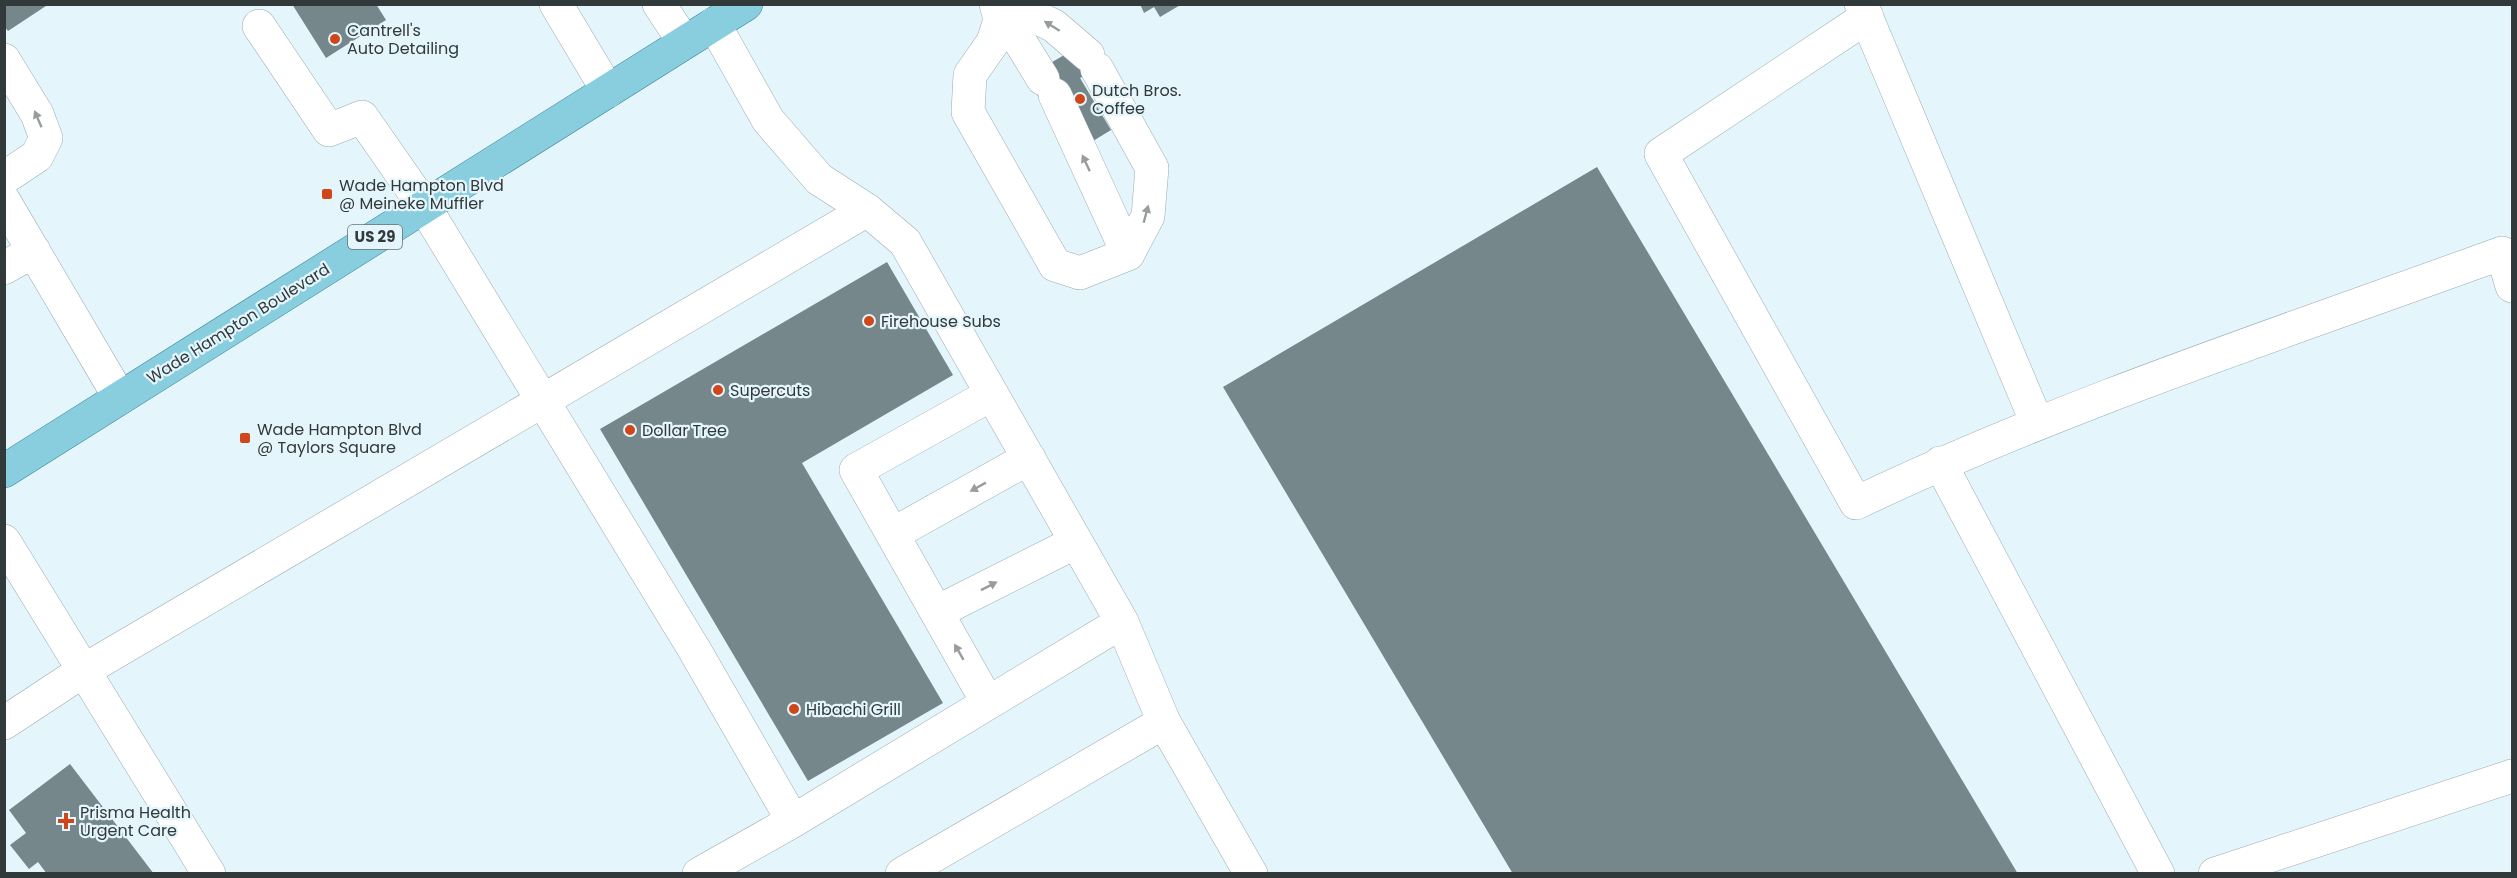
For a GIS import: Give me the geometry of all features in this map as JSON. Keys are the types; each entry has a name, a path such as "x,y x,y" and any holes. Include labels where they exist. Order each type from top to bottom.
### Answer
{"main road":[{"name":"Wade Hampton Boulevard","path":"4,471 746,4"}],"lane":[{"path":"556,4 608,91"},
{"path":"659,4 684,42"},
{"path":"997,4 1049,87 1128,254"},
{"path":"997,4 1000,20 993,42 969,75 968,112 1055,265 1080,273 1128,254 1148,216 1152,168 1092,62 1054,26 1010,4"},
{"path":"2037,423 1864,11 1661,154 1856,503 1940,463 2037,423 2502,253 2512,286"},
{"path":"714,24 768,120 819,179 867,210 905,242 1122,622 1164,722 1251,873"},
{"path":"260,26 329,130 362,117 424,206 699,657 793,821"},
{"path":"4,60 37,114 46,138 37,156 4,178"},
{"path":"4,201 120,398"},
{"path":"4,723 83,671 867,210"},
{"path":"4,268 34,251"},
{"path":"988,703 856,470 992,394"},
{"path":"893,534 1029,458"},
{"path":"1940,463 2158,873"},
{"path":"4,541 209,873"},
{"path":"937,612 1076,542"},
{"path":"699,873 793,821 1122,622"},
{"path":"902,873 1164,722"},
{"path":"2216,873 2512,776"}],"building":[{"path":"4,4 49,4 8,31 4,26"},
{"name":"Cantrell's Auto Detailing","path":"292,4 376,4 386,20 326,58"},
{"path":"1140,4 1182,4 1160,17 1154,7 1144,13"},
{"name":"Dutch Bros. Coffee","path":"1071,51 1102,66 1080,78 1111,130 1093,141 1042,103 1032,86 1047,65"},
{"path":"1597,167 2018,874 1513,874 1223,387"},
{"path":"887,262 953,375 802,463 943,703 808,781 600,429"},
{"name":"Prisma Health Urgent Care","path":"70,764 154,874 47,874 38,862 29,869 10,845 26,833 9,810"}],"place":[{"name":"Cantrell's Auto Detailing","path":"335,39"},
{"name":"Dutch Bros. Coffee","path":"1080,99"},
{"name":"Wade Hampton Blvd @ Meineke Muffler","path":"327,194"},
{"name":"Firehouse Subs","path":"869,321"},
{"name":"Supercuts","path":"718,390"},
{"name":"Dollar Tree","path":"630,430"},
{"name":"Wade Hampton Blvd @ Taylors Square","path":"245,438"},
{"name":"Hibachi Grill","path":"794,709"},
{"name":"Prisma Health Urgent Care","path":"66,821"}]}
